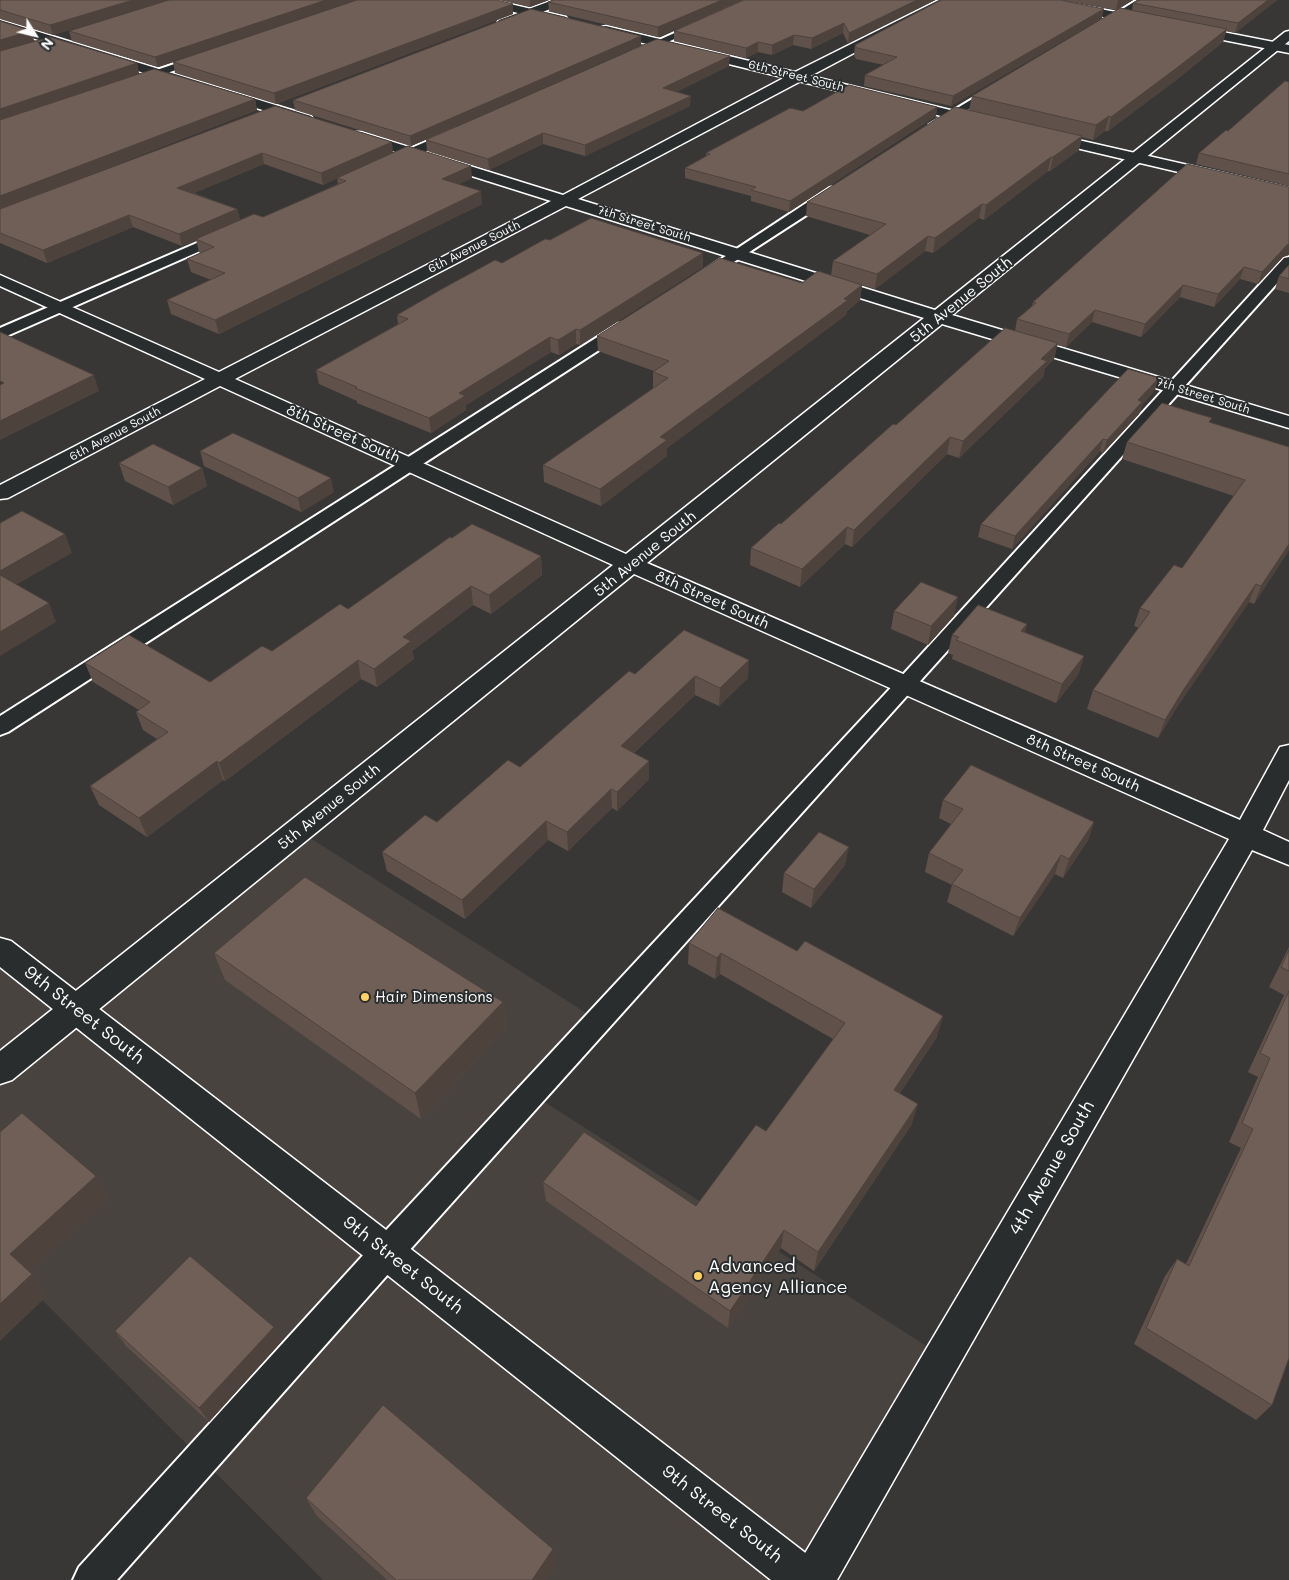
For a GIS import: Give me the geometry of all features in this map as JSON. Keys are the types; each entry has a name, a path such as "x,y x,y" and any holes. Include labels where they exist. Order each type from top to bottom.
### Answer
{"street":[{"path":"478,0 577,23"},
{"path":"486,30 564,0"},
{"name":"6th Avenue South","path":"0,493 565,200 798,76 948,0"},
{"path":"1034,0 1158,24"},
{"path":"0,24 322,124"},
{"name":"6th Street South","path":"595,28 997,125"},
{"path":"1177,28 1284,43"},
{"path":"36,46 73,34"},
{"name":"5th Avenue South","path":"0,1070 632,565 1136,158 1284,43"},
{"path":"259,117 295,103"},
{"name":"7th Street South","path":"340,130 939,317 1289,422"},
{"path":"1034,134 1289,193"},
{"name":"8th Street South","path":"0,280 632,565 1289,854"},
{"name":"4th Avenue South","path":"812,1580 1246,835 1289,754"},
{"name":"9th Street South","path":"0,950 806,1580"}],"lane":[{"path":"622,59 756,0"},
{"path":"1085,36 1144,0"},
{"path":"122,86 214,54"},
{"path":"918,136 951,114 1010,80"},
{"path":"376,168 467,128"},
{"path":"689,285 845,184"},
{"path":"0,334 241,228"},
{"path":"92,1580 387,1252 906,685 1289,261"},
{"path":"0,727 640,316"}],"shaded area":[{"path":"299,831 599,1021 532,1094 942,1356 813,1580 323,1580 0,1258 0,948 76,1009"}],"building":[{"path":"0,0 133,0 50,25 0,10"},
{"path":"169,0 326,0 155,57 69,31"},
{"path":"357,0 497,0 513,4 274,93 173,62"},
{"path":"553,0 722,0 658,27 548,2"},
{"path":"744,0 917,0 849,33 844,23 812,38 794,35 772,45 758,42 746,48 674,31"},
{"path":"941,0 1060,0 1104,9 953,96 865,75 897,57 857,48 855,45"},
{"path":"1139,0 1268,0 1238,23 1133,3"},
{"path":"1120,8 1227,29 1111,117 1109,116 1096,125 972,96"},
{"path":"531,9 641,36 410,136 293,100"},
{"path":"0,21 31,31 0,40"},
{"path":"50,37 137,63 0,109 0,51"},
{"path":"657,39 730,56 663,88 691,96 585,145 543,133 488,159 426,140"},
{"path":"154,69 255,99 0,196 0,120"},
{"path":"1285,81 1289,82 1289,174 1199,153 1226,130 1228,131"},
{"path":"849,85 937,107 790,201 751,190 756,187 685,168 710,154 706,153 790,108 803,111"},
{"path":"275,106 392,142 321,173 262,153 177,188 237,209 179,234 129,215 43,250 0,233 0,209"},
{"path":"955,107 1082,136 986,205 982,204 935,238 928,236 877,274 833,261 886,224 807,202"},
{"path":"408,146 471,166 442,179 481,191 215,320 167,300 225,273 187,259 214,247 196,239 254,214 263,217 346,181 337,178"},
{"path":"1187,164 1289,187 1289,244 1262,272 1244,267 1218,294 1183,285 1145,324 1095,310 1069,334 1017,319 1036,303 1033,302"},
{"path":"591,218 703,253 580,330 576,329 558,340 550,337 459,393 465,396 429,418 316,370 408,319 397,315 440,290 495,260 502,263 545,239 550,240"},
{"path":"720,258 802,283 818,271 862,285 844,299 848,300 660,437 667,440 600,489 543,465 668,378 653,372 669,361 597,336"},
{"path":"1289,265 1289,279 1279,276"},
{"path":"1005,328 1058,343 1041,359 1047,361 963,441 950,437 854,530 847,527 802,569 751,548 779,523 781,524 893,424 896,425"},
{"path":"0,332 94,375 0,421 0,385 4,383 0,381"},
{"path":"1128,369 1159,378 1138,400 1142,402 1107,440 1103,439 1015,536 981,524"},
{"path":"1162,403 1212,418 1209,422 1289,447 1289,544 1261,586 1256,584 1165,720 1093,690 1150,612 1140,608 1174,565 1182,568 1245,480 1127,442"},
{"path":"233,433 331,478 298,498 200,451"},
{"path":"153,444 202,468 168,487 119,463"},
{"path":"22,511 65,534 0,571 0,523"},
{"path":"472,524 541,556 489,595 471,586 403,637 411,641 374,669 358,660 219,763 217,761 139,818 90,786 168,732 136,712 150,702 85,663 129,635 210,682 262,646 272,651 340,604 348,609 450,537 452,538"},
{"path":"0,575 49,603 0,632"},
{"path":"921,582 958,597 931,626 894,611"},
{"path":"978,605 1027,624 1021,631 1084,656 1062,684 956,640 959,637 952,635"},
{"path":"684,630 749,660 720,688 695,676 621,746 649,761 617,792 611,789 567,832 546,821 462,900 382,852 425,815 437,822 508,760 520,767 629,671 635,674"},
{"path":"971,765 1094,822 1069,859 1061,855 1020,918 952,884 963,870 929,853 963,809 943,800"},
{"path":"819,832 849,847 814,889 784,873"},
{"path":"305,877 503,1002 415,1093 214,953"},
{"path":"718,908 797,951 805,941 943,1016 894,1090 918,1104 818,1252 784,1230 730,1311 543,1182 584,1132 696,1206 756,1125 766,1131 845,1023 721,953 717,958 689,943"},
{"path":"1289,950 1289,971 1281,967"},
{"path":"1289,991 1289,1358 1272,1405 1146,1328 1177,1259 1189,1266 1253,1129 1242,1123 1270,1058 1260,1053"},
{"path":"22,1113 96,1176 10,1254 32,1274 0,1304 0,1132"},
{"path":"190,1256 274,1327 199,1408 115,1331"},
{"path":"383,1405 553,1549 532,1580 396,1580 306,1498"}],"place":[{"name":"Hair Dimensions","path":"365,997"},
{"name":"Advanced Agency Alliance","path":"698,1276"}]}
